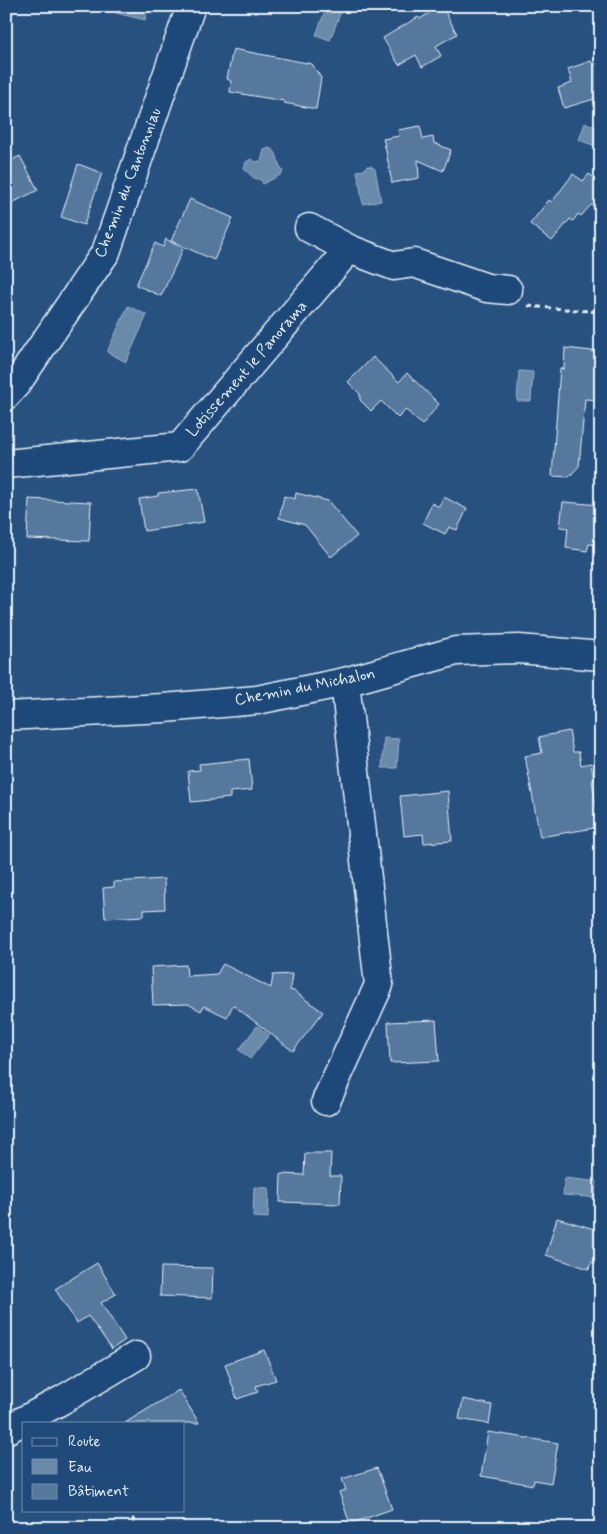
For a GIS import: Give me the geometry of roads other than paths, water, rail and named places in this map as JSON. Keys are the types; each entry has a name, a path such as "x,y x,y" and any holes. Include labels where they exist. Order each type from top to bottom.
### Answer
{"street":[{"name":"Chemin du Cantonniau","path":"6,396 17,383 106,252 191,6"},
{"path":"309,228 349,249 394,266 414,263 487,288 508,290"},
{"name":"Lotissement le Panorama","path":"6,464 180,447 349,249"},
{"name":"Chemin du Michalon","path":"6,716 164,708 257,700 345,682 456,651 519,649 601,656"},
{"path":"326,1101 379,985 345,682"},
{"path":"6,1430 62,1400 136,1356"}],"water":[{"path":"118,6 148,6 145,20 116,13"},
{"path":"327,6 343,6 330,40 316,35"},
{"path":"585,123 601,128 601,148 579,140"},
{"path":"269,148 275,152 283,171 282,174 263,184 261,180 254,178 244,169 246,162 251,159 255,162 261,161 264,150"},
{"path":"367,166 375,169 381,201 363,204 357,171 364,170"},
{"path":"128,306 147,315 126,362 107,352"},
{"path":"519,371 533,372 531,401 517,401"},
{"path":"384,738 399,739 397,768 382,768"},
{"path":"257,1026 269,1035 250,1059 239,1050"},
{"path":"565,1178 601,1182 600,1198 563,1195"},
{"path":"254,1187 269,1188 268,1218 253,1217"}]}
